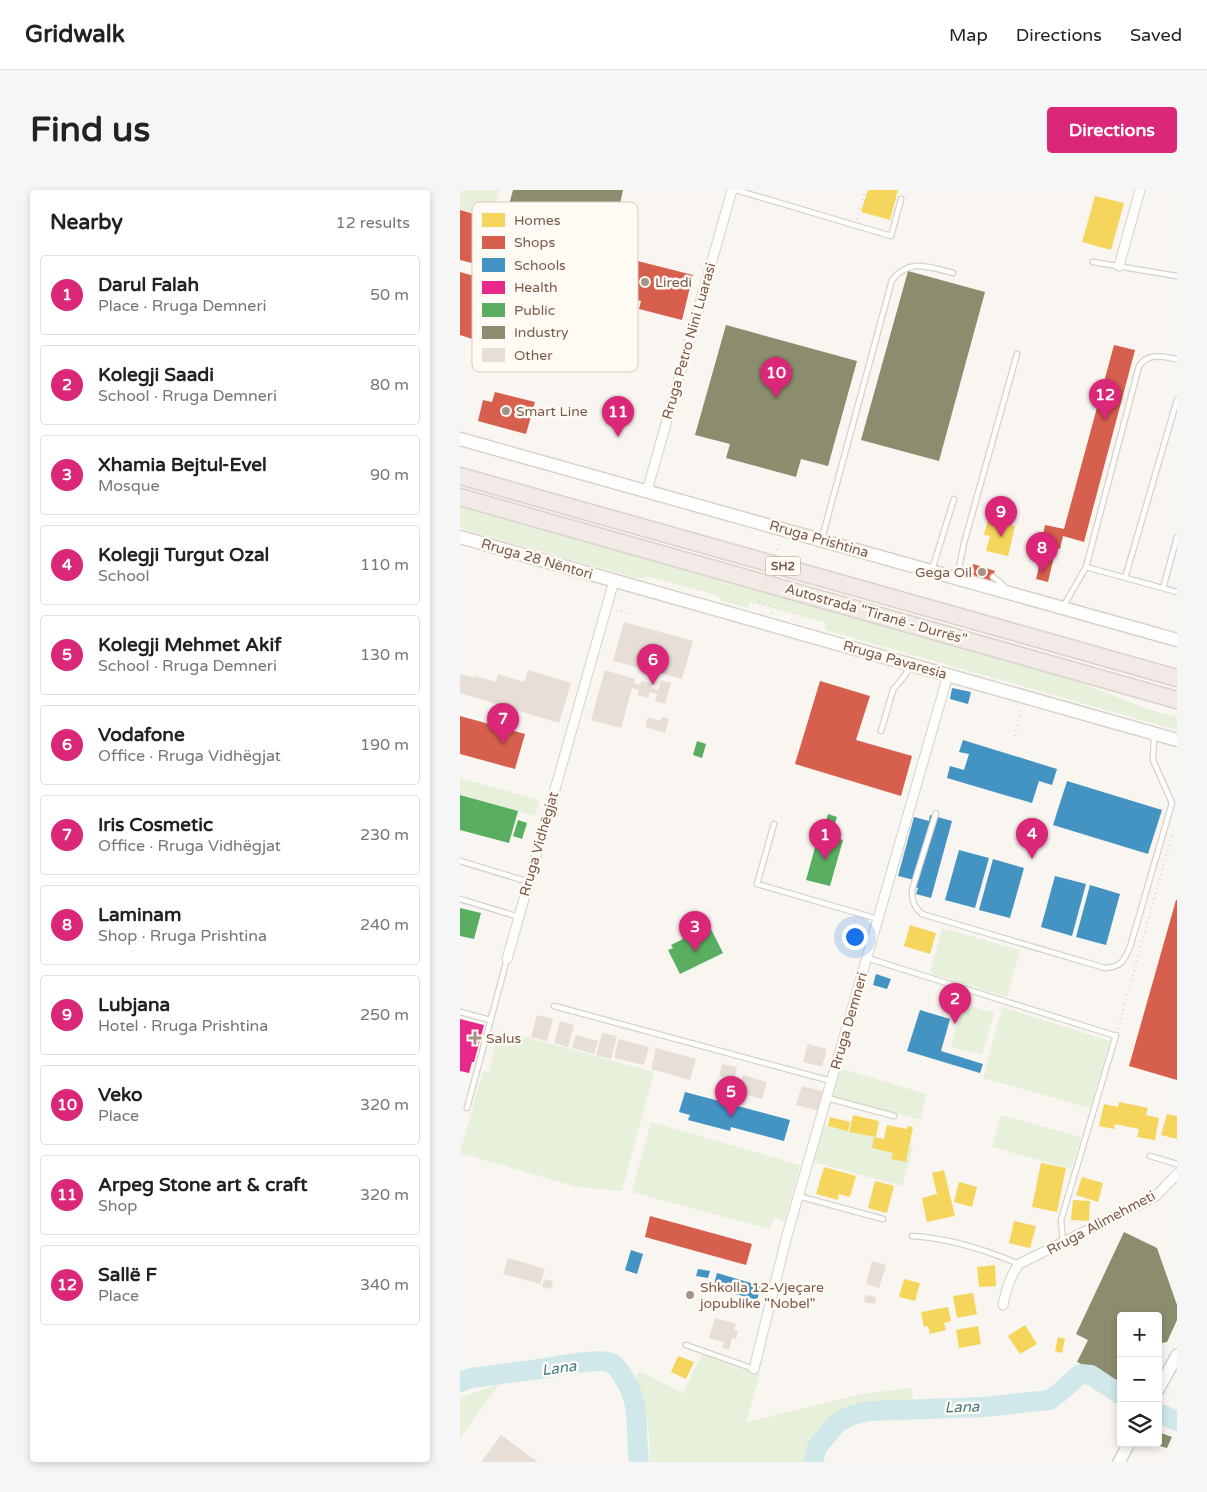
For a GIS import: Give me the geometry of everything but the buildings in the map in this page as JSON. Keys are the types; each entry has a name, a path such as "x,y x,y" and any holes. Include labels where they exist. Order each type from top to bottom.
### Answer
{"highway":[{"name":"Autostrada \"Tiranë - Durrës\"","path":"460,476 1177,678"},
{"name":"Autostrada \"Tiranë - Durrës\"","path":"460,497 1177,700"}],"main road":[{"name":"Rruga Prishtina","path":"460,438 932,572 954,575 1009,593 1177,640"},
{"name":"Rruga 28 Nëntori","path":"460,537 614,581"},
{"name":"Rruga Pavaresia","path":"614,581 1177,740"}],"street":[{"name":"Rruga Petro Nini Luarasi","path":"647,491 732,190"},
{"path":"1119,266 1140,190"},
{"name":"Rruga Vidhëgjat","path":"507,959 614,581"},
{"name":"Rruga Demneri","path":"754,1368 798,1196 948,675"},
{"name":"Rruga Alimehmeti","path":"1019,1264 1156,1196 1177,1174"},
{"path":"1003,1305 1010,1279 1019,1264"},
{"path":"1162,1383 1177,1355"},
{"path":"1118,1462 1127,1447"}],"lane":[{"path":"736,190 891,236 901,199"},
{"path":"1093,262 1177,276"},
{"path":"822,540 892,280 899,271 911,266 922,265 953,273"},
{"path":"972,571 954,575 1017,354"},
{"path":"1062,608 1086,567 1140,366 1144,360 1151,356 1177,358"},
{"path":"1125,578 1177,400"},
{"path":"932,572 954,500"},
{"path":"1162,588 1177,537"},
{"path":"1086,567 1177,592"},
{"path":"993,577 1009,593"},
{"path":"882,731 893,690 906,674 908,664"},
{"path":"936,813 912,890 912,900 915,909 922,914 1104,968 1116,967 1124,960 1130,947 1172,803 1153,760 1155,734"},
{"path":"774,824 757,884 878,919"},
{"path":"460,861 529,882"},
{"path":"460,899 519,917"},
{"path":"867,958 1116,1035 1061,1220 1064,1243"},
{"name":"Rruga Vidhëgjat","path":"467,1108 507,959"},
{"path":"554,1006 831,1081"},
{"path":"460,1012 490,1020"},
{"path":"826,1098 894,1116"},
{"path":"1150,1156 1177,1164"},
{"path":"798,1196 883,1219"},
{"path":"912,1236 938,1238 1019,1264"},
{"path":"686,1345 754,1368"}],"path":[{"path":"856,226 866,190"},
{"path":"772,609 772,607 759,602 780,541"},
{"path":"606,607 631,614"},
{"path":"1015,736 1023,696"},
{"path":"1116,1035 1174,826"}],"green space":[{"path":"460,190 499,190 496,202 472,202 472,213 460,210"},
{"path":"460,502 1038,666 1150,710 1177,717 1177,730 825,630 826,623 750,602 748,608 723,601 716,595 650,577 635,578 460,528"},
{"path":"460,778 539,800 535,816 460,794"},
{"path":"942,928 1020,950 1007,997 930,973"},
{"path":"963,1004 994,1013 982,1055 951,1047"},
{"path":"1002,1007 1110,1041 1090,1108 983,1078"},
{"path":"500,1030 654,1072 622,1191 577,1187 460,1153 483,1071 488,1073"},
{"path":"839,1068 926,1094 921,1120 832,1097"},
{"path":"1001,1115 1081,1137 1071,1169 992,1147"},
{"path":"651,1122 800,1165 785,1221 774,1217 770,1229 632,1192"},
{"path":"824,1124 913,1147 902,1186 814,1162"},
{"path":"702,1354 760,1374 746,1422 862,1394 912,1388 913,1401 865,1406 840,1412 812,1445 805,1462 650,1462 648,1426 637,1385 638,1373 643,1373 683,1393"},
{"path":"499,1384 460,1438 460,1398"}],"waterway":[{"name":"Lana","path":"460,1382 471,1378 576,1363 597,1361 611,1363 622,1374 633,1397 636,1409 639,1462"},
{"name":"Lana","path":"813,1462 817,1447 837,1423 852,1415 870,1411 984,1407 1049,1400 1080,1374 1091,1375 1117,1392"},
{"name":"Lana","path":"1162,1415 1177,1421"}],"place":[{"name":"Liredi","path":"645,282"},
{"name":"Veko","path":"776,398"},
{"name":"Smart Line","path":"506,411"},
{"name":"Sallë F","path":"1105,420"},
{"name":"Arpeg Stone art & craft","path":"618,437"},
{"name":"Lubjana","path":"1001,537"},
{"name":"Gega Oil","path":"982,572"},
{"name":"Laminam","path":"1042,573"},
{"name":"Vodafone","path":"653,685"},
{"name":"Iris Cosmetic","path":"503,744"},
{"name":"Kolegji Turgut Ozal","path":"1032,859"},
{"name":"Darul Falah","path":"825,860"},
{"name":"Xhamia Bejtul-Evel","path":"695,952"},
{"name":"Kolegji Saadi","path":"955,1024"},
{"name":"Salus","path":"475,1038"},
{"name":"Kolegji Mehmet Akif","path":"731,1117"},
{"name":"Shkolla 12-Vjeçare jopublike \"Nobel\"","path":"690,1295"}]}
